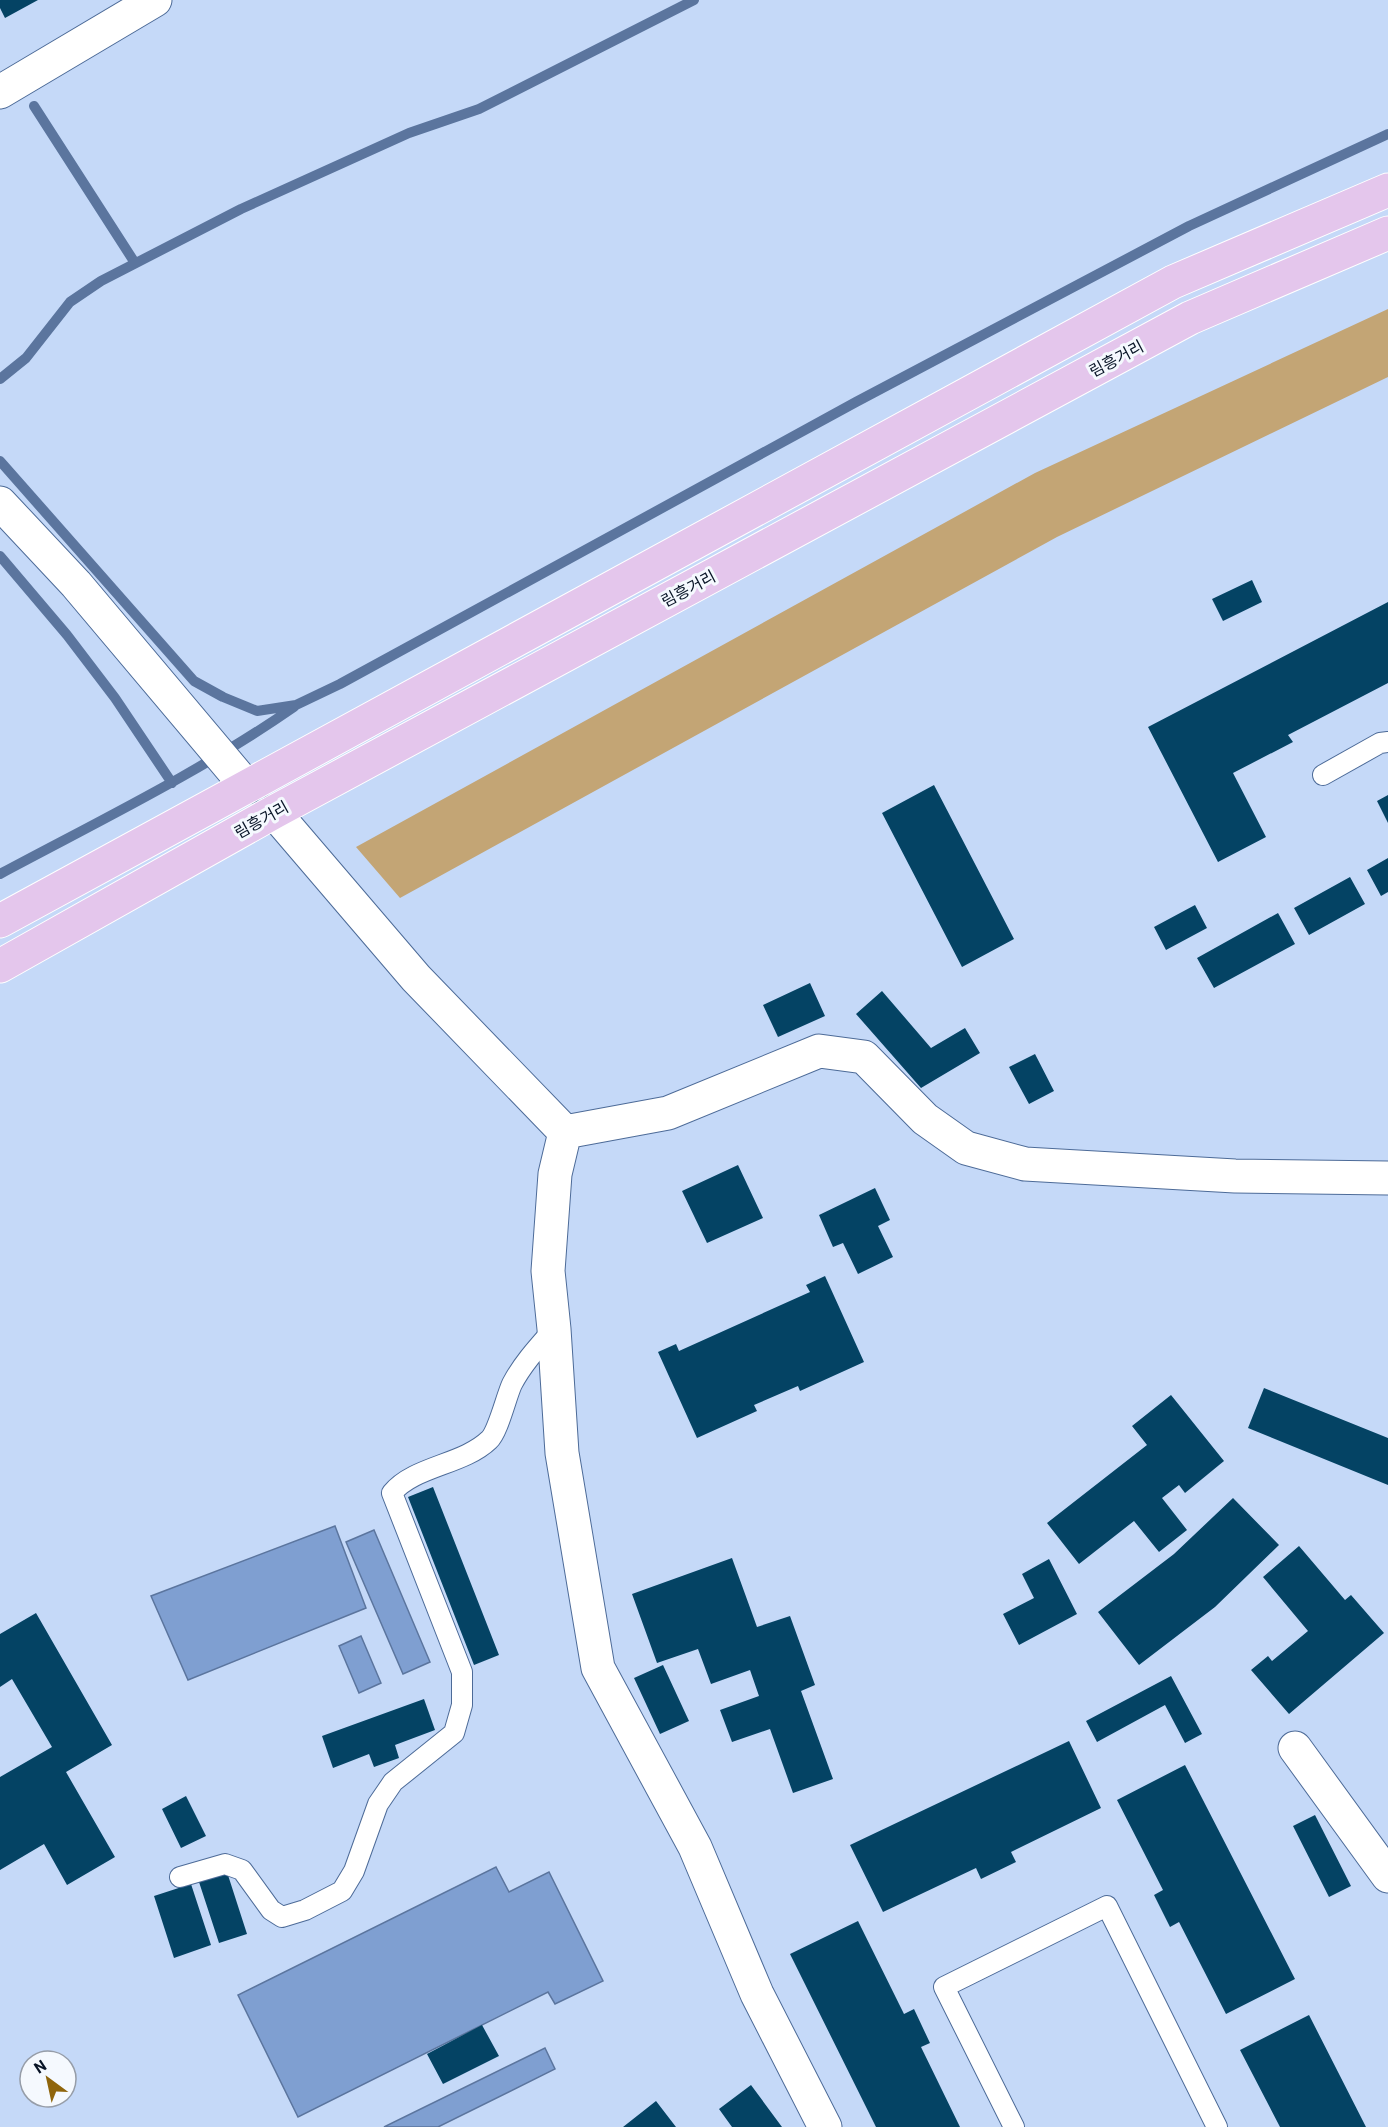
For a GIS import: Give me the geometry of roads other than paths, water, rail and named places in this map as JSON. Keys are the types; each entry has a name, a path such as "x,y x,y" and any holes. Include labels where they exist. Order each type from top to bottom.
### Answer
{"main road":[{"name":"림흥거리","path":"0,921 1173,282 1388,190"},
{"name":"림흥거리","path":"0,966 274,812 1190,318 1388,233"}],"street":[{"path":"0,92 155,0"},
{"path":"0,503 76,584 247,787"},
{"path":"274,812 416,978 565,1132"},
{"path":"565,1132 668,1113 819,1051 864,1057 925,1119 966,1148 1025,1164 1235,1176 1388,1178"},
{"path":"565,1132 555,1174 548,1271 555,1329 562,1453 598,1668 695,1847 757,1994 825,2127"},
{"path":"1295,1748 1388,1876"}],"lane":[{"path":"1323,775 1380,743 1388,742"},
{"path":"180,1877 225,1864 242,1870 271,1910 282,1917 304,1910 342,1891 354,1871 378,1804 393,1782 454,1733 462,1705 462,1672 392,1493 400,1483 468,1454 491,1439 512,1384 525,1363 555,1329"},
{"path":"1014,2127 944,1987 1107,1906 1217,2127"}],"water":[{"path":"335,1526 366,1608 188,1680 151,1596"},
{"path":"374,1530 430,1662 403,1674 346,1542"},
{"path":"361,1636 381,1683 359,1693 339,1646"},
{"path":"496,1867 509,1892 549,1872 603,1981 555,2004 548,1992 298,2117 238,1995"},
{"path":"545,2048 555,2069 438,2127 384,2127"}],"waterway":[{"path":"0,379 26,358 70,302 101,281 241,209 409,133 479,109 694,0"},
{"path":"34,106 135,263"},
{"path":"0,461 194,681 223,697 257,711 296,705 340,684 856,402 1189,226 1388,134"},
{"path":"0,556 67,635 115,698 172,783"},
{"path":"0,874 187,774 294,707"}]}
